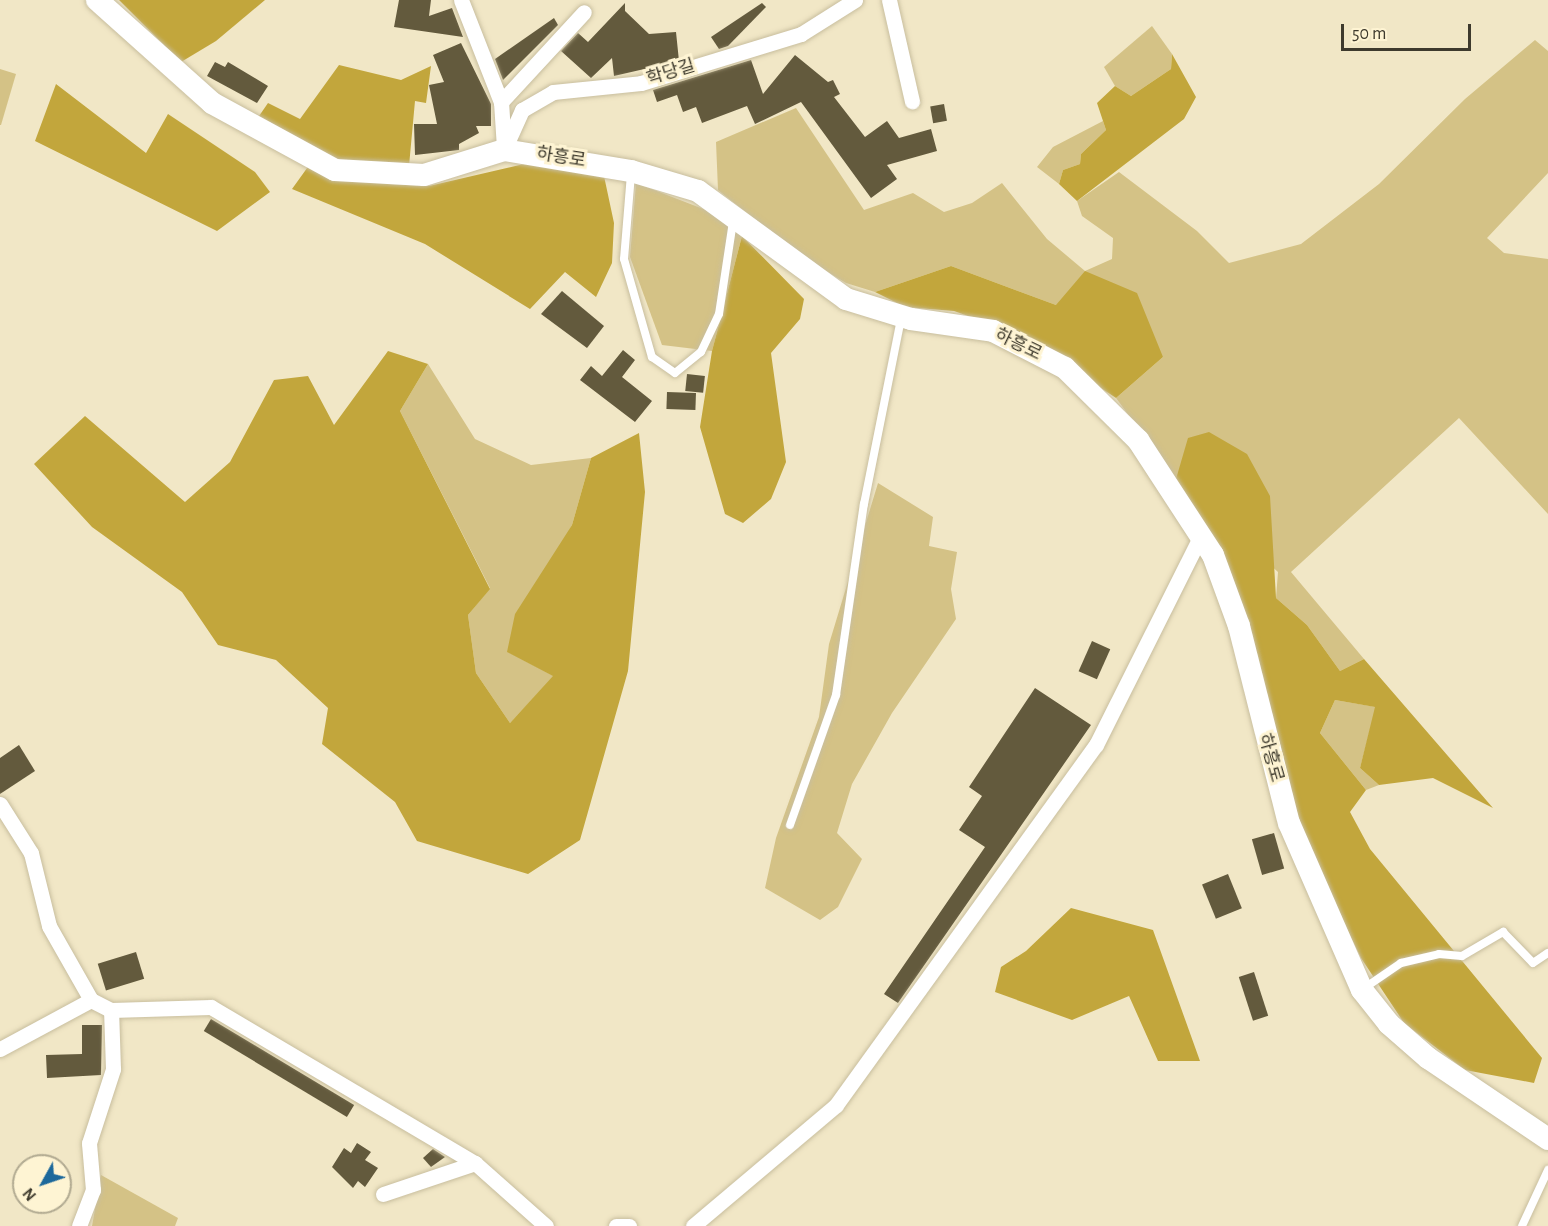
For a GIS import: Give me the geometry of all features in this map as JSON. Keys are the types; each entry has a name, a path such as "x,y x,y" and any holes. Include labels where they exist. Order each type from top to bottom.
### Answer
{"street":[{"name":"하흥로","path":"97,0 212,103 335,171 424,175 504,150 631,171 698,190 846,299 901,316 993,331 1065,368 1138,440 1213,555 1239,626 1289,824 1362,990 1389,1024 1428,1058 1548,1140"},
{"path":"460,0 501,102 504,150"},
{"name":"학당길","path":"504,150 522,110 553,93 641,83 801,34 855,0"},
{"path":"889,0 912,101"},
{"path":"501,102 584,12"},
{"path":"693,1226 836,1105 1096,745 1201,535"},
{"path":"0,804 31,854 49,926 91,1000 111,1010 211,1007 476,1163 546,1226"},
{"path":"0,1049 91,1000"},
{"path":"79,1226 93,1190 89,1143 113,1069 111,1010"},
{"path":"383,1194 476,1163"},
{"path":"616,1226 629,1226"}],"lane":[{"path":"631,171 624,259 652,357 675,373 701,352 719,314 733,216"},
{"path":"790,825 836,695 864,504 901,316"},
{"path":"1362,990 1401,963 1439,954 1462,956 1503,932 1533,963 1548,952"},
{"path":"1522,1226 1548,1170"}],"shaded area":[{"path":"119,0 265,0 216,41 181,62"},
{"path":"1152,26 1172,54 1171,69 1131,96 1115,86 1104,67"},
{"path":"1535,40 1548,51 1548,173 1487,238 1504,253 1548,259 1548,514 1459,418 1291,572 1364,659 1340,671 1307,625 1276,598 1278,572 1176,479 1116,398 1163,357 1056,305 951,266 875,292 846,283 800,255 718,190 716,142 796,108 864,210 913,193 944,212 972,203 1002,183 1047,239 1085,271 1112,259 1113,238 1082,216 1077,201 1119,172 1197,231 1229,263 1301,244 1379,184 1465,99"},
{"path":"1172,54 1196,97 1184,119 1077,201 1059,184 1063,170 1080,164 1081,154 1106,130 1097,103 1115,86 1131,96 1171,69"},
{"path":"339,65 401,80 431,66 426,103 415,101 409,166 332,163 257,119 268,103 300,119"},
{"path":"0,69 16,74 1,125 0,125"},
{"path":"56,84 146,153 168,114 255,172 270,192 217,231 35,141"},
{"path":"1103,121 1106,130 1081,154 1080,164 1063,170 1059,184 1037,167 1053,147"},
{"path":"528,163 604,176 614,223 612,263 596,297 565,272 530,309 425,244 292,189 310,164 387,184 429,186"},
{"path":"636,183 724,217 742,236 712,351 662,345 630,257"},
{"path":"742,236 804,299 800,319 771,353 786,462 771,499 743,523 725,514 700,427 712,351"},
{"path":"951,266 1056,305 1085,271 1137,293 1163,357 1116,398 1019,334 954,311 905,307 875,292"},
{"path":"388,351 428,364 400,411 490,589 468,615 476,673 510,723 553,676 507,652 515,614 572,525 591,458 639,433 645,492 628,671 580,840 528,874 417,841 395,802 322,744 328,708 276,660 218,645 182,592 92,527 34,464 85,416 185,502 230,462 274,380 308,376 334,425"},
{"path":"428,364 475,439 531,465 591,458 572,525 508,652 554,676 510,723 476,673 468,615 490,588 400,411"},
{"path":"1209,432 1247,454 1270,496 1276,598 1307,625 1340,671 1364,659 1493,808 1433,778 1379,785 1360,768 1375,707 1335,700 1320,733 1366,790 1350,812 1370,849 1542,1058 1534,1083 1465,1070 1404,1023 1361,958 1305,842 1176,479 1188,438"},
{"path":"878,483 933,517 929,546 957,552 951,589 956,619 892,713 852,784 837,833 862,859 838,907 820,920 765,888 776,838 819,717 829,644"},
{"path":"1335,700 1376,707 1360,768 1379,785 1366,790 1320,733"},
{"path":"1071,908 1153,930 1200,1061 1158,1061 1129,996 1072,1020 995,992 1001,967 1026,951"},
{"path":"101,1175 178,1218 175,1226 92,1226"}],"building":[{"path":"399,0 431,0 429,16 452,8 463,37 394,27"},
{"path":"625,3 625,11 649,34 676,32 679,61 614,76 612,58 591,78 561,51 578,33 588,42"},
{"path":"762,3 766,7 728,46 719,49 711,37"},
{"path":"554,18 558,25 503,80 495,59"},
{"path":"461,43 491,104 491,126 476,126 479,133 459,144 459,150 415,155 414,124 437,124 429,85 444,82 433,55"},
{"path":"795,55 828,82 833,80 840,94 834,97 865,137 887,121 899,138 931,129 937,151 887,165 897,179 871,198 801,102 755,124 747,106 702,123 696,107 683,112 677,95 657,102 653,90 751,60 763,94"},
{"path":"215,62 225,67 228,62 268,86 257,103 207,76"},
{"path":"944,104 947,121 933,123 930,106"},
{"path":"562,291 604,326 587,348 541,314"},
{"path":"623,350 635,360 622,377 652,401 635,422 580,380 591,366 602,376"},
{"path":"687,374 705,376 703,393 685,391"},
{"path":"667,392 696,393 695,410 666,409"},
{"path":"1092,641 1110,649 1097,679 1079,671"},
{"path":"1035,688 1091,725 898,1003 884,994 985,847 959,830 982,796 969,787"},
{"path":"19,745 35,771 0,794 0,758"},
{"path":"1274,833 1284,869 1262,875 1252,839"},
{"path":"1228,874 1242,908 1216,919 1202,884"},
{"path":"136,952 144,979 106,990 98,964"},
{"path":"1254,972 1268,1016 1253,1021 1239,977"},
{"path":"211,1019 354,1105 347,1117 204,1031"},
{"path":"82,1025 102,1025 101,1075 47,1078 46,1055 82,1054"},
{"path":"357,1143 371,1152 365,1160 378,1168 365,1187 358,1181 353,1188 332,1167 344,1148 351,1153"},
{"path":"433,1149 445,1157 431,1167 423,1158"}]}
